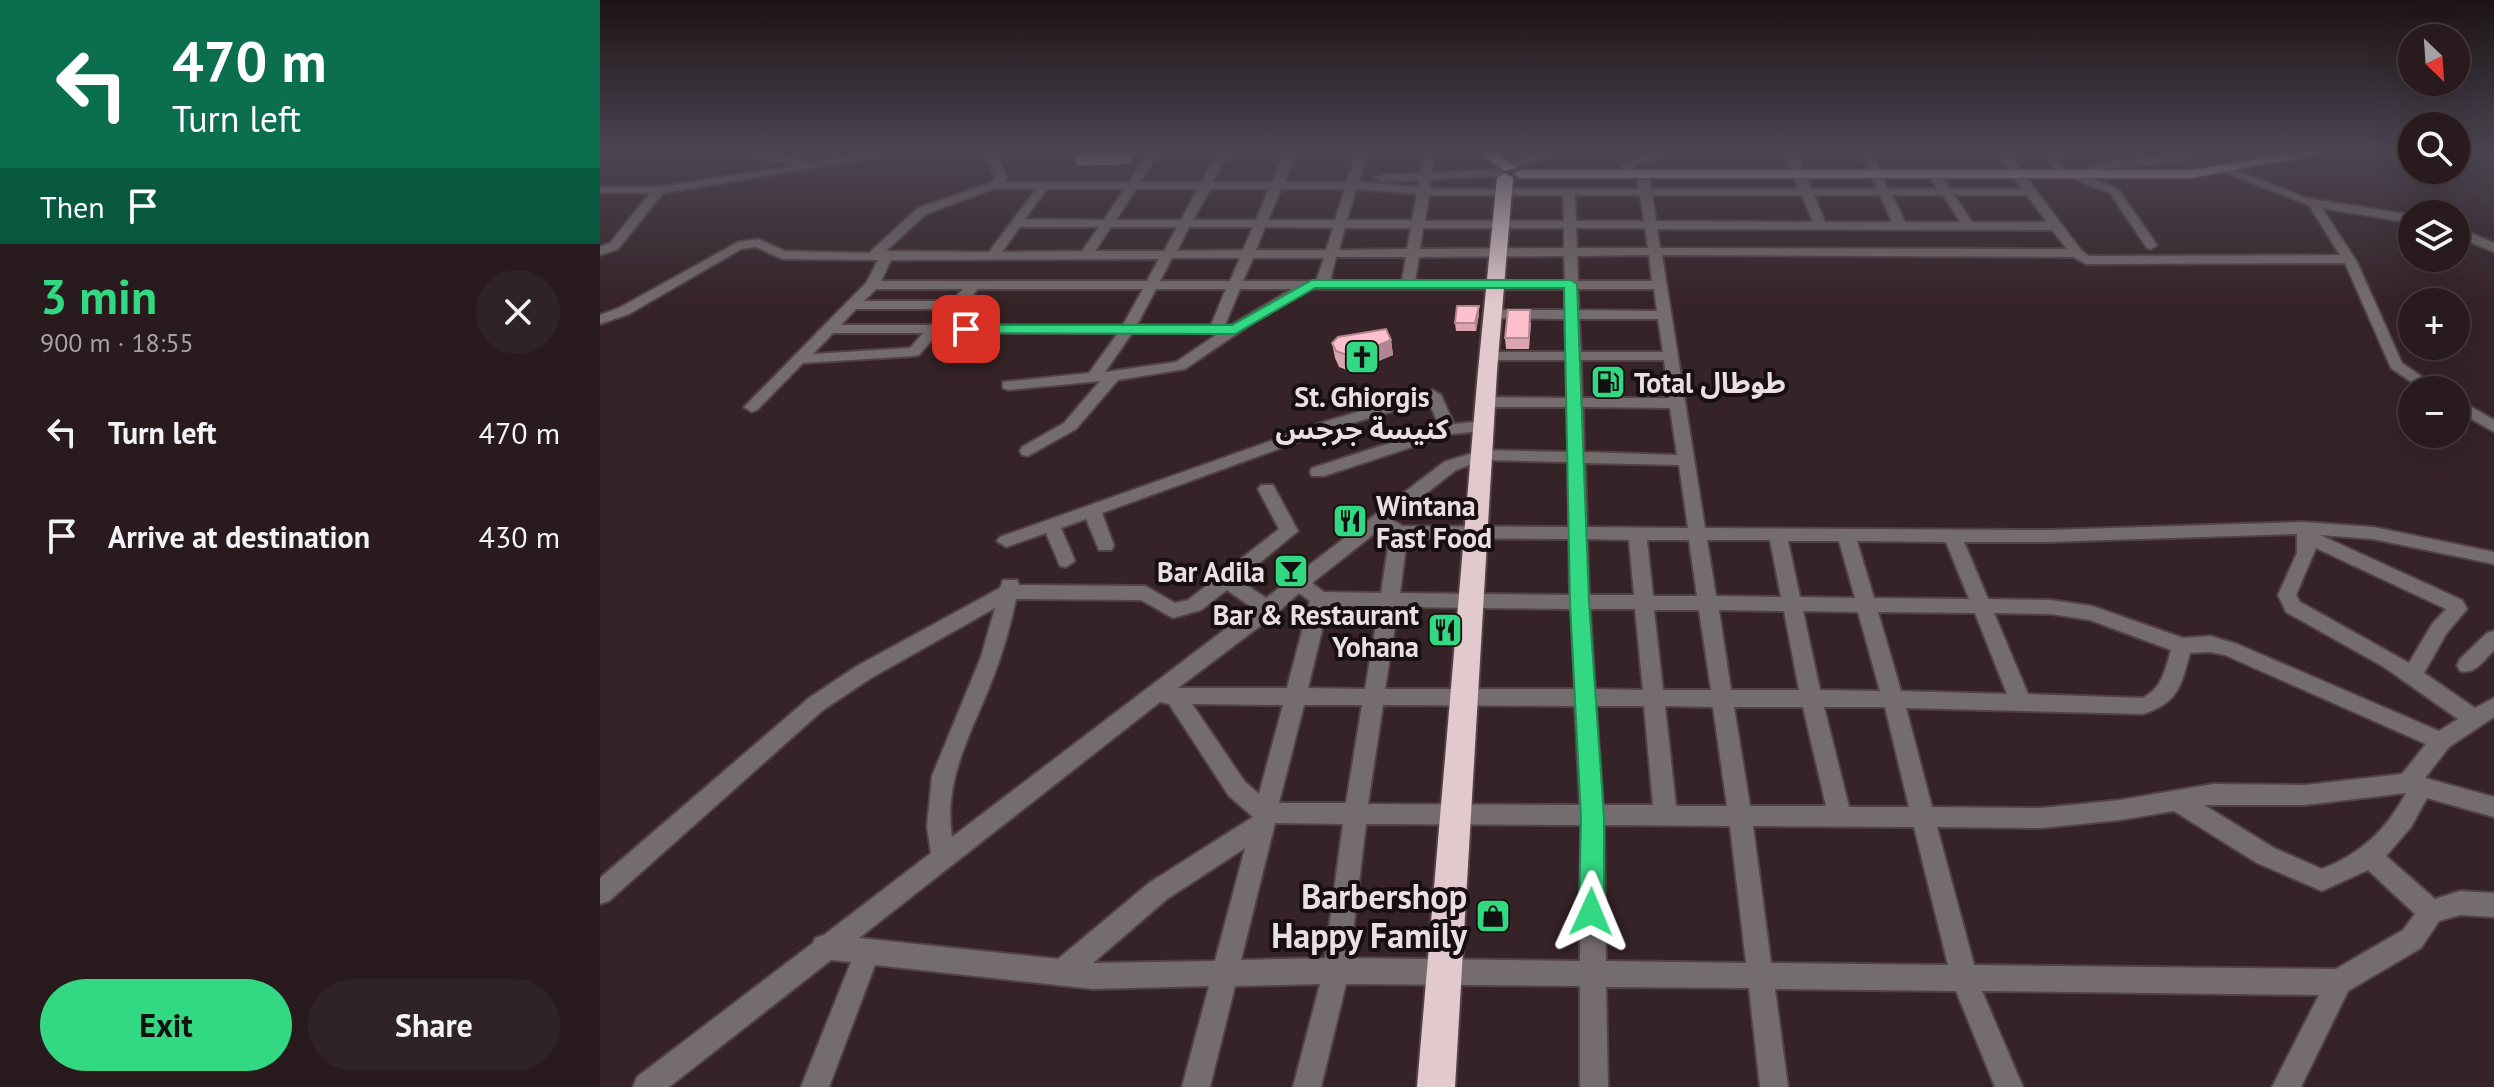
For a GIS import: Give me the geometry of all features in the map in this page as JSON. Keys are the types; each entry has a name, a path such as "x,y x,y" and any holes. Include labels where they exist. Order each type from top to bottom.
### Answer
{"highway":[{"path":"1436,1087 1487,356 1505,203"}],"street":[{"path":"600,251 614,246 649,203"},
{"path":"752,407 872,285 881,254 922,211 943,203"},
{"path":"994,254 1031,203"},
{"path":"1087,254 1121,203"},
{"path":"1095,376 1127,330 1195,203"},
{"path":"1216,329 1271,203"},
{"path":"1008,385 1180,366 1235,329 1317,284 1331,254 1347,203"},
{"path":"1408,283 1421,203"},
{"path":"1569,203 1580,602 1592,817 1594,1087"},
{"path":"1645,203 1656,252 1740,816 1774,1087"},
{"path":"1708,203 1820,224 2056,226"},
{"path":"1723,203 1735,251"},
{"path":"1017,223 1651,225 1751,203"},
{"path":"1810,203 1820,224"},
{"path":"1889,203 1900,225"},
{"path":"1954,203 1969,226"},
{"path":"2038,203 2076,253"},
{"path":"2122,203 2151,245"},
{"path":"2313,203 2398,217"},
{"path":"2313,203 2349,259 2396,365 2412,376"},
{"path":"1944,226 1959,253"},
{"path":"2470,237 2494,248"},
{"path":"600,320 624,311 738,246 751,243 771,252 796,256 1735,251 2076,253 2094,261 2349,259"},
{"path":"872,285 1661,285"},
{"path":"799,359 910,353 917,350 937,329 974,285"},
{"path":"852,305 956,305"},
{"path":"1492,314 1665,315"},
{"path":"828,329 1235,329"},
{"path":"1487,356 1670,356"},
{"path":"1028,451 1070,426 1114,375"},
{"path":"1006,541 1333,424 1433,395 1449,429"},
{"path":"1318,472 1449,429 1483,414 1576,403 1678,403"},
{"path":"2470,412 2494,427"},
{"path":"647,1087 824,947 1165,695 1300,584 1392,525 1450,466 1482,455 1686,460"},
{"path":"600,893 816,704 1010,586 1145,593 1173,611 1194,605 1289,531 1267,489"},
{"path":"1092,510 1105,546"},
{"path":"1051,525 1066,561"},
{"path":"1392,525 1476,532 1953,536 2373,533 2494,558"},
{"path":"1307,1087 1336,971 1356,814 1390,600 1392,525"},
{"path":"1637,532 1666,817"},
{"path":"2307,533 2287,595 2293,607 2412,675 2476,720"},
{"path":"2307,533 2455,605 2457,609 2439,629 2412,675"},
{"path":"1778,534 1811,698 1840,817"},
{"path":"1846,535 1893,699 1964,978 2013,1084"},
{"path":"1953,536 2022,704"},
{"path":"1226,580 1269,609"},
{"path":"1300,584 1320,599 2051,607 2092,613 2182,646 2210,644 2230,649 2441,741"},
{"path":"943,857 937,828 936,797 991,658 1010,586"},
{"path":"1196,1087 1320,599"},
{"path":"2467,665 2494,638"},
{"path":"1165,695 1465,699 1811,698 2143,706 2159,702 2168,691 2182,646"},
{"path":"1165,695 1263,819"},
{"path":"2178,801 2231,836 2299,873 2322,880 2370,857 2401,826 2414,785 2441,741 2494,706"},
{"path":"1062,973 1158,891 1263,819 1356,814 2041,818 2213,794 2321,794 2414,785 2494,807"},
{"path":"2370,857 2431,912"},
{"path":"824,947 1062,973 1166,976 1225,971 1336,971 2339,982 2412,939 2431,912 2460,903 2494,905"},
{"path":"815,1087 867,953"},
{"path":"2286,1087 2339,982"}],"building":[{"path":"1457,306 1479,306 1475,323 1455,323"},
{"path":"1508,310 1530,310 1529,338 1505,338"},
{"path":"1386,329 1391,340 1357,354 1336,351 1332,343 1338,337"}],"place":[{"name":"St. Ghiorgis كنيسة جرجس","path":"1362,357"},
{"name":"Total طوطال","path":"1608,382"},
{"name":"Wintana Fast Food","path":"1350,521"},
{"name":"Bar Adila","path":"1291,571"},
{"name":"Bar & Restaurant Yohana","path":"1445,630"},
{"name":"Barbershop Happy Family","path":"1493,916"}],"route":[{"path":"966,329 1235,329 1312,284 1570,284 1575,356 1580,602 1592,817 1591,912"}]}
